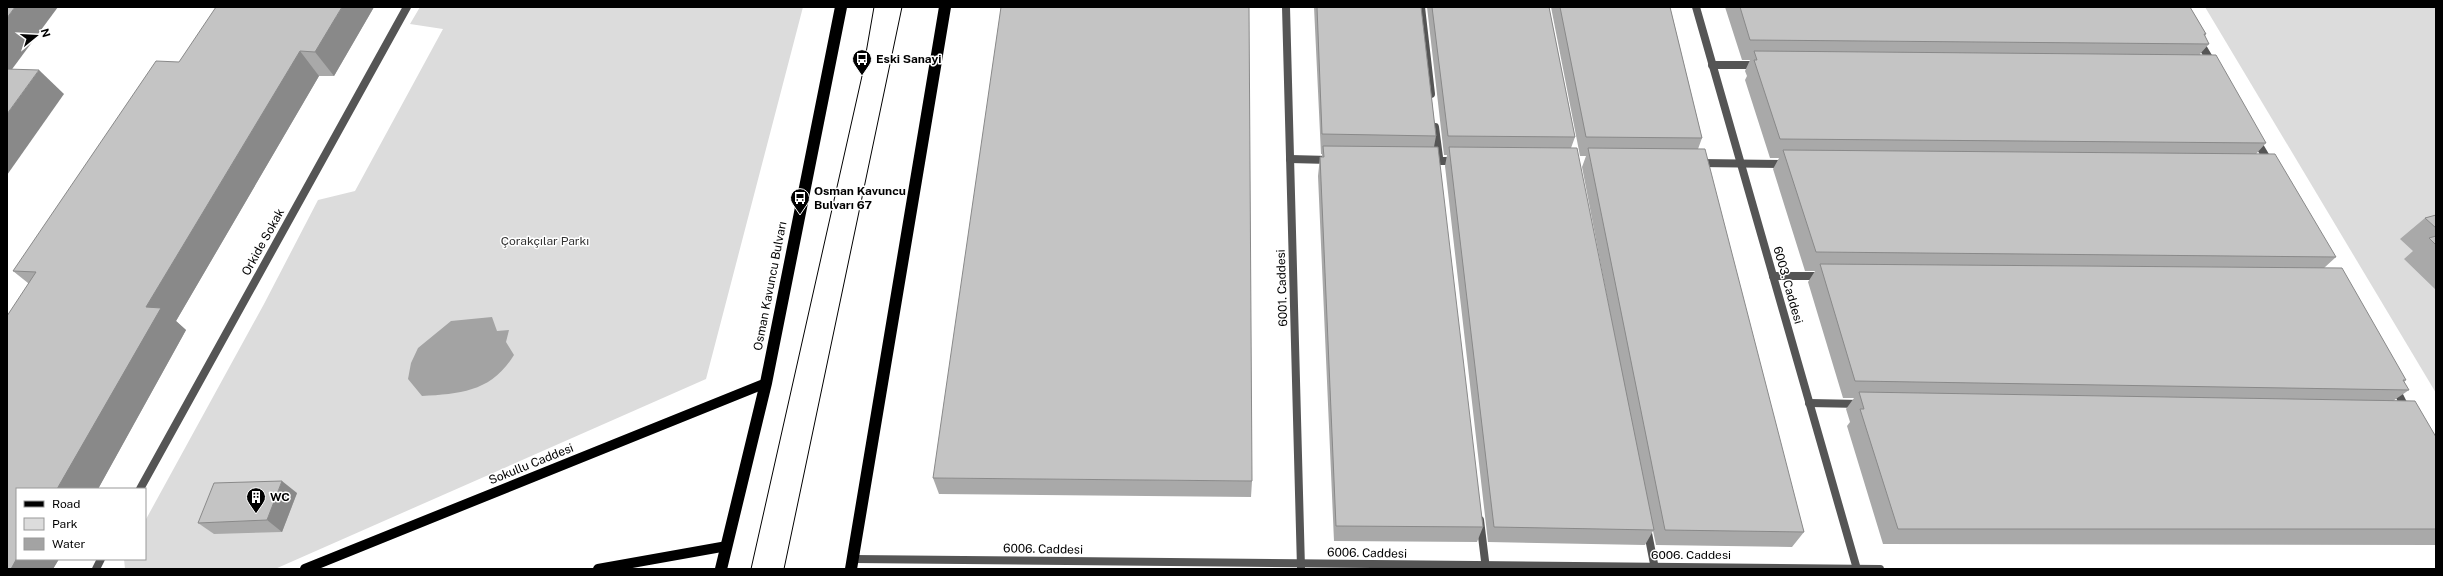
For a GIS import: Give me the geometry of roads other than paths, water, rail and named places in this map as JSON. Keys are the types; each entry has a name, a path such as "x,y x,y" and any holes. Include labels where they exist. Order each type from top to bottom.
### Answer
{"highway":[{"name":"Osman Kavuncu Bulvarı","path":"721,569 766,383 841,7"},
{"path":"852,564 945,7"}],"main road":[{"name":"Sokullu Caddesi","path":"306,569 766,383"},
{"path":"598,569 727,546"}],"street":[{"name":"Orkide Sokak","path":"141,488 407,7"},
{"name":"6001. Caddesi","path":"1286,7 1301,566"},
{"path":"1421,7 1439,164"},
{"name":"6003. Caddesi","path":"1696,7 1857,569"},
{"path":"2196,34 2211,69"},
{"path":"1712,65 1768,65"},
{"path":"2253,135 2268,168"},
{"path":"1290,160 1337,160"},
{"path":"1423,160 1439,164 1462,161"},
{"path":"1693,163 1796,164"},
{"path":"1773,276 1828,276"},
{"path":"2391,378 2406,415"},
{"path":"1809,403 1873,404"},
{"path":"1479,512 1485,568"},
{"path":"1645,520 1654,568"},
{"path":"96,569 100,560"},
{"name":"6006. Caddesi","path":"852,564 1880,569"}],"water":[{"path":"492,317 497,331 509,330 506,342 514,355 505,367 486,383 475,388 450,394 422,396 408,379 411,363 418,348 451,321"}],"tram line":[{"path":"751,569 862,76 874,7"},
{"path":"784,569 902,7"}],"place":[{"name":"Eski Sanayi","path":"862,76"},
{"name":"Osman Kavuncu Bulvarı 67","path":"800,215"},
{"name":"WC","path":"256,514"}],"park label":[{"name":"Çorakçılar Parkı","path":"545,241"}]}
